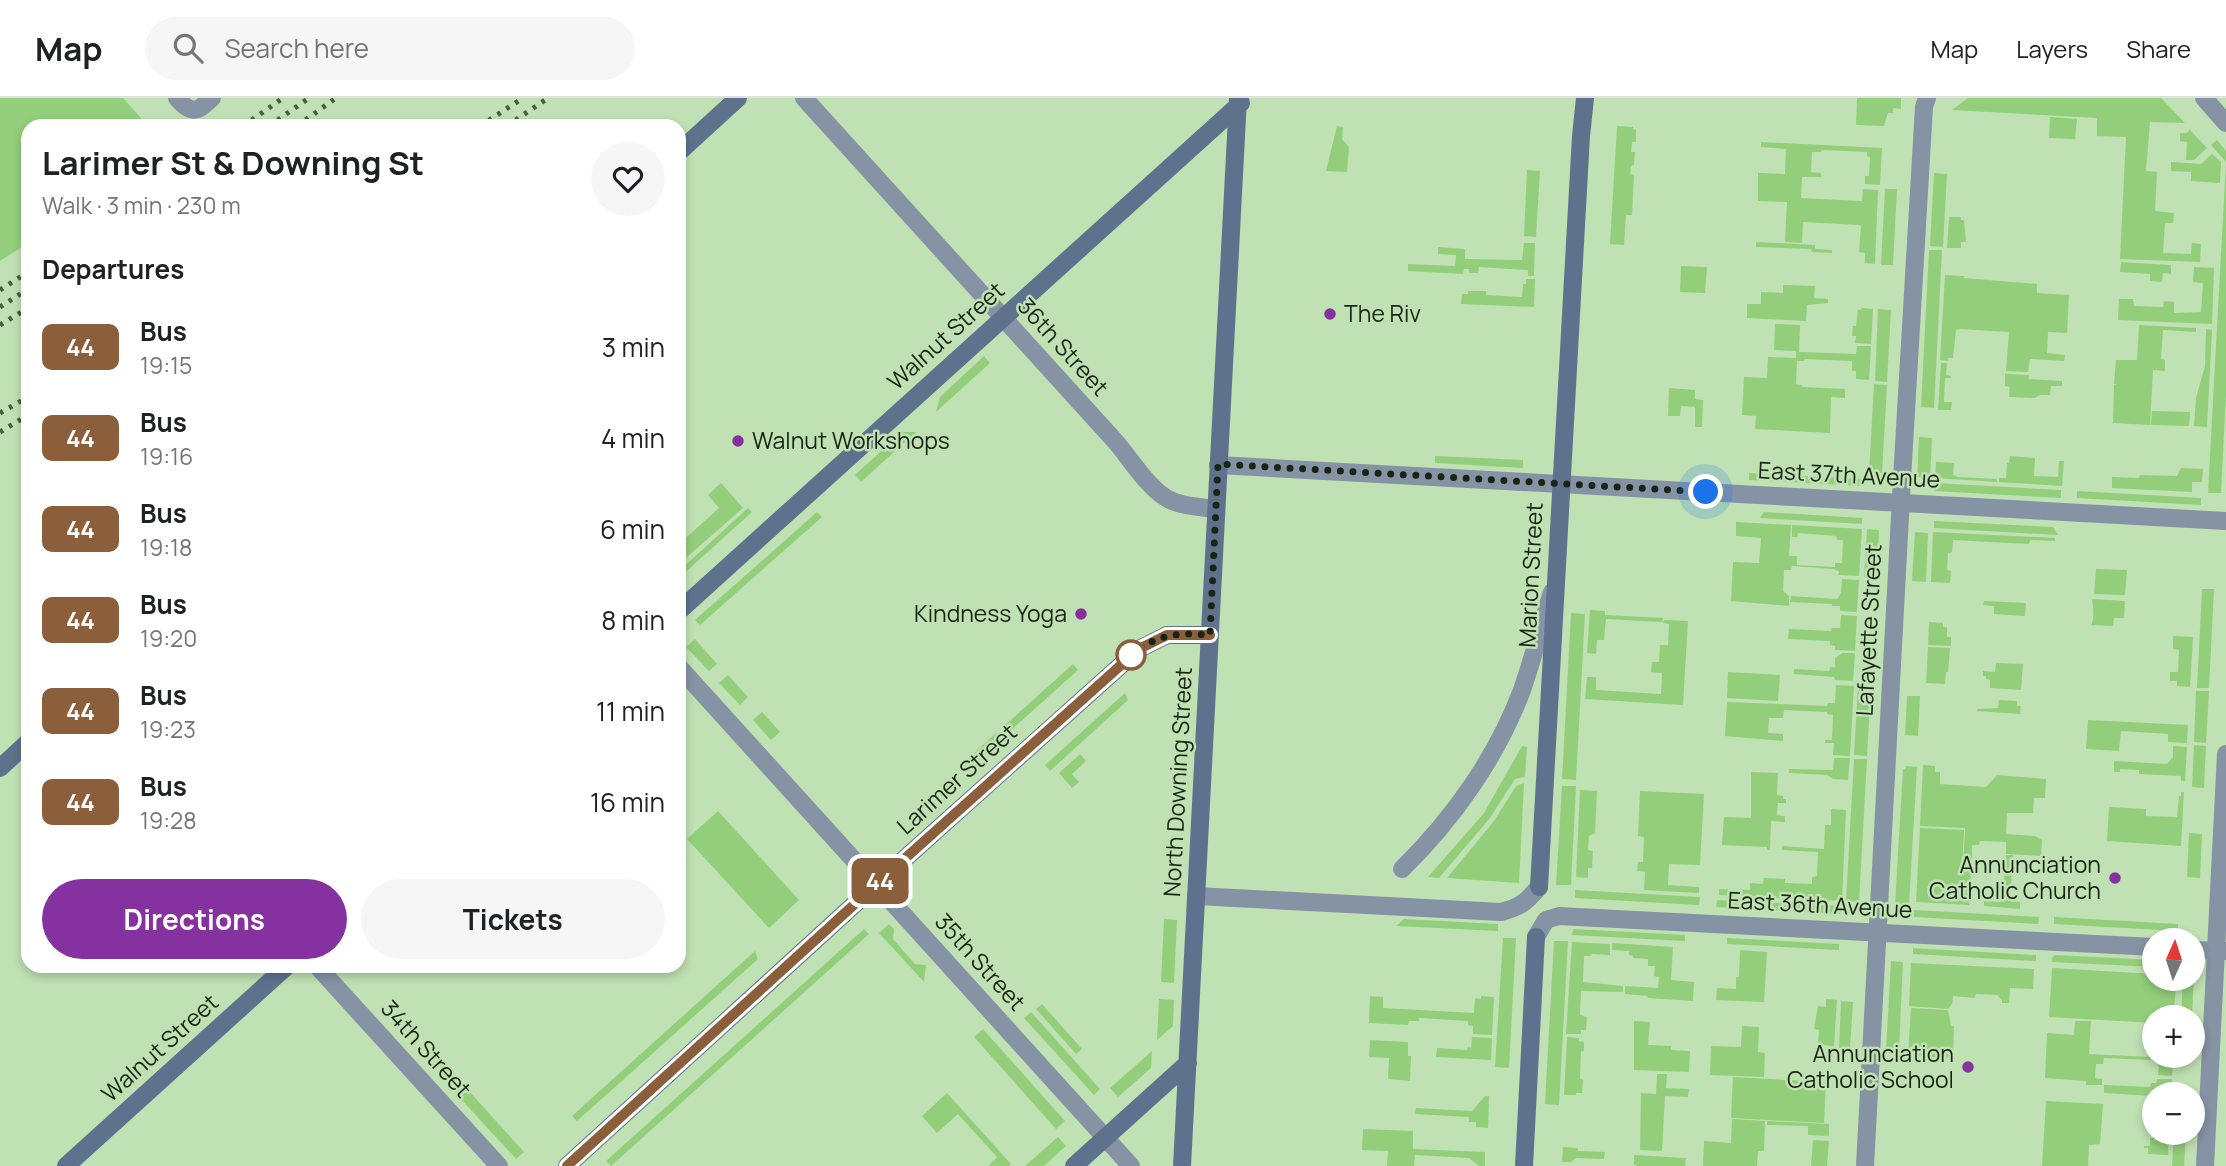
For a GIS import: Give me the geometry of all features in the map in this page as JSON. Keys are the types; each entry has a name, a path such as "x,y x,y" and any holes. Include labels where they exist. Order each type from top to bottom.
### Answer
{"street":[{"path":"177,98 184,107 193,110 202,107 212,98"},
{"path":"686,146 738,98"},
{"name":"36th Street","path":"804,98 1115,440 1152,486 1169,500 1183,505 1216,509"},
{"name":"Marion Street","path":"1196,895 1501,912 1518,908 1539,887 1560,484 1585,98"},
{"name":"Lafayette Street","path":"1865,1166 1900,503 1924,107 1927,98"},
{"path":"2204,98 2223,114"},
{"name":"Walnut Street","path":"686,605 1238,100"},
{"name":"North Downing Street","path":"1182,1166 1238,100"},
{"name":"East 37th Avenue","path":"1218,464 2226,521"},
{"path":"1402,869 1426,845 1461,801 1499,740 1521,691 1555,582"},
{"name":"Larimer Street","path":"567,1166 1139,649 1167,635 1210,635"},
{"name":"35th Street","path":"686,675 1131,1166"},
{"path":"0,768 21,749"},
{"path":"2205,1166 2221,951 2226,754"},
{"name":"East 36th Avenue","path":"1524,1166 1536,937 1546,920 1559,916 2142,946"},
{"name":"Walnut Street","path":"66,1166 279,973"},
{"name":"34th Street","path":"323,973 499,1166"},
{"path":"1074,1166 1188,1063"}],"green space":[{"path":"0,98 123,98 142,119 21,119 21,248 0,261"},
{"path":"1857,98 1901,98 1901,109 1893,108 1893,113 1888,113 1884,126 1856,125"},
{"path":"1968,98 2161,98 2185,123 2150,122 2146,171 2157,172 2155,211 2174,213 2173,223 2165,223 2163,253 2191,254 2192,243 2201,244 2200,262 2120,259 2126,137 2097,136 2097,118 1952,110"},
{"path":"2050,117 2077,119 2075,139 2049,138"},
{"path":"1337,126 1343,127 1342,139 1349,147 1347,172 1326,171"},
{"path":"1617,126 1633,127 1636,130 1636,142 1632,142 1631,152 1635,152 1630,174 1634,175 1632,215 1626,215 1624,245 1610,244"},
{"path":"2190,130 2207,148 2194,160 2186,160 2187,142 2180,141 2180,133"},
{"path":"2217,140 2226,151 2226,162 2211,145"},
{"path":"1761,142 1882,148 1880,185 1865,184 1865,176 1869,176 1870,157 1867,152 1812,152 1811,172 1821,173 1821,177 1802,177 1801,198 1862,201 1863,189 1878,190 1875,264 1865,263 1865,253 1859,252 1859,225 1803,222 1802,243 1785,242 1787,202 1758,201 1758,173 1785,174 1786,149 1761,147"},
{"path":"2212,154 2221,162 2220,183 2191,181 2191,172 2171,171 2171,162 2201,164"},
{"path":"2226,162 2226,394 2221,493 2208,493"},
{"path":"1527,170 1540,171 1536,237 1524,236"},
{"path":"1934,173 1947,174 1943,247 1930,246"},
{"path":"1885,189 1897,189 1893,265 1881,265"},
{"path":"1949,217 1961,217 1961,220 1964,220 1966,242 1961,242 1961,248 1947,248"},
{"path":"1756,242 1815,245 1815,249 1832,250 1832,253 1812,252 1811,249 1756,247"},
{"path":"1524,243 1535,243 1534,276 1528,276 1528,270 1479,267 1478,273 1469,273 1469,269 1464,269 1463,274 1408,271 1408,264 1455,266 1456,255 1438,254 1438,247 1465,249 1465,259 1522,260"},
{"path":"1929,250 1942,250 1934,408 1921,407"},
{"path":"2121,262 2171,265 2171,274 2163,273 2162,282 2150,281 2150,274 2120,272"},
{"path":"1681,266 1707,267 1705,293 1680,292"},
{"path":"2194,267 2214,268 2212,324 2118,320 2119,299 2133,299 2134,306 2163,307 2164,301 2174,302 2174,313 2201,312 2203,283 2193,282"},
{"path":"1945,275 2037,284 2037,293 2069,295 2067,333 2048,332 2047,353 2065,355 2064,361 2030,359 2028,372 2006,371 2009,332 1960,329 1956,330 1953,358 1948,358 1948,361 1940,360"},
{"path":"1526,279 1535,279 1534,307 1461,304 1462,294 1468,294 1468,291 1522,297"},
{"path":"1783,285 1815,286 1814,298 1828,299 1828,303 1807,305 1806,321 1747,318 1747,304 1761,304 1761,292 1783,293"},
{"path":"1873,309 1871,344 1855,343 1856,336 1852,336 1858,310"},
{"path":"1878,309 1891,310 1887,382 1875,381"},
{"path":"1775,324 1800,325 1799,352 1856,354 1857,346 1871,346 1869,380 1856,379 1856,371 1852,371 1852,361 1797,361 1796,384 1803,387 1845,389 1845,398 1831,397 1830,433 1755,429 1756,416 1742,415 1744,377 1767,378 1768,357 1796,358 1796,351 1774,350"},
{"path":"2139,325 2196,328 2196,332 2163,330 2161,359 2165,360 2165,371 2153,370 2150,425 2113,423 2114,385 2117,385 2114,384 2116,360 2137,360"},
{"path":"2206,329 2212,330 2207,427 2194,426 2196,398 2205,366"},
{"path":"984,356 990,363 936,412 940,397"},
{"path":"1941,363 1947,363 1946,375 1951,376 1945,378 1944,402 1952,402 1951,410 1938,410"},
{"path":"2005,374 2062,381 2062,386 2051,386 2050,395 2035,398 2009,397 2010,387 2005,386"},
{"path":"1874,384 1887,385 1882,473 1869,473"},
{"path":"1669,388 1695,390 1695,399 1703,400 1702,427 1695,427 1695,407 1681,406 1680,416 1668,416"},
{"path":"2152,411 2190,412 2189,426 2151,425"},
{"path":"902,432 916,432 861,482 855,475"},
{"path":"1919,437 1932,438 1930,478 1917,477"},
{"path":"1435,456 1523,460 1523,468 1435,463"},
{"path":"2010,456 2035,458 2034,476 2058,477 2059,461 2064,461 2062,486 1999,482 1999,478 2006,478"},
{"path":"1936,462 1954,463 1953,475 1958,477 1997,479 1997,482 1935,478"},
{"path":"2181,468 2203,469 2202,482 2192,482 2192,492 2112,488 2112,477 2177,476"},
{"path":"1749,473 1863,479 1863,486 1749,480"},
{"path":"721,483 743,508 686,558 686,538 719,508 708,495"},
{"path":"1935,483 2061,490 2061,498 1934,491"},
{"path":"2077,491 2201,498 2201,505 2077,498"},
{"path":"748,508 752,512 686,572 686,565"},
{"path":"817,512 822,517 700,625 695,620"},
{"path":"1764,512 1862,518 1862,524 1760,518"},
{"path":"1934,521 2053,527 2058,535 1934,528"},
{"path":"1736,522 1791,525 1789,556 1797,556 1797,565 1835,567 1835,563 1842,563 1843,540 1837,540 1836,536 1798,533 1797,537 1792,537 1792,525 1862,529 1859,576 1838,575 1839,571 1833,569 1792,566 1791,570 1784,570 1783,591 1789,596 1789,606 1731,601 1733,562 1759,563 1761,538 1736,536"},
{"path":"1867,529 1879,530 1877,577 1864,577"},
{"path":"1915,532 1928,533 1926,582 1912,581"},
{"path":"1933,532 2055,538 2055,541 2030,540 2029,544 1953,540 1952,552 1948,553 1947,570 1951,571 1950,583 1931,582"},
{"path":"2096,569 2127,570 2125,595 2094,594"},
{"path":"1842,579 1859,580 1857,612 1840,611 1840,606 1832,604 1790,602 1791,596 1837,599 1841,593"},
{"path":"2202,589 2214,589 2209,688 2197,688"},
{"path":"2092,599 2125,601 2124,618 2114,618 2113,626 2091,625"},
{"path":"1984,601 2026,603 2025,616 1994,614 1994,606 1983,605"},
{"path":"1590,610 1605,611 1605,615 1663,618 1662,622 1606,619 1604,640 1597,640 1596,654 1587,653"},
{"path":"1571,613 1585,614 1576,780 1562,779"},
{"path":"1841,615 1857,616 1855,651 1835,650 1830,641 1788,639 1789,629 1831,631 1832,628 1840,628"},
{"path":"1664,620 1688,621 1683,705 1585,699 1587,677 1596,677 1596,690 1661,694 1662,673 1651,672 1652,662 1659,662 1660,645 1668,645 1669,624 1663,623"},
{"path":"1929,622 1943,623 1943,627 1947,627 1951,646 1928,645"},
{"path":"2173,636 2193,637 2190,687 2177,686 2177,681 2170,681 2170,672 2178,672 2179,650 2173,649"},
{"path":"695,639 717,664 709,671 686,647"},
{"path":"1928,647 1950,648 1945,684 1926,683"},
{"path":"1842,653 1855,653 1853,681 1794,674 1794,669 1829,671 1830,667 1835,667 1835,658"},
{"path":"1996,663 2023,664 2021,690 1990,688 1990,680 1983,676 1983,671 1995,672"},
{"path":"1073,664 1078,670 1009,732 1004,726"},
{"path":"1728,672 1780,675 1778,701 1727,698"},
{"path":"728,675 748,697 740,705 719,683"},
{"path":"1836,685 1854,686 1850,756 1833,755 1834,743 1825,743 1825,740 1832,740 1833,715 1827,712 1784,710 1783,718 1769,718 1768,733 1783,734 1783,741 1725,736 1727,702 1827,706 1828,703 1835,703"},
{"path":"1858,685 1871,686 1867,756 1854,755"},
{"path":"2196,691 2209,691 2206,743 2194,742"},
{"path":"1125,693 1128,700 1050,771 1045,765"},
{"path":"1907,696 1920,696 1918,736 1905,735"},
{"path":"1999,700 2017,701 2017,706 2021,706 2020,714 1977,711 1998,708"},
{"path":"762,712 780,732 771,740 753,720"},
{"path":"2088,720 2188,725 2187,743 2168,742 2168,734 2121,731 2119,751 2086,749"},
{"path":"996,733 1002,739 963,774 958,768"},
{"path":"2194,745 2206,746 2204,788 2192,787"},
{"path":"1522,746 1527,747 1525,777 1515,779 1490,818 1439,878 1428,877 1484,813"},
{"path":"2173,746 2187,747 2185,781 2181,781 2181,776 2139,774 2139,770 2120,769 2120,772 2114,772 2114,761 2167,764 2173,757"},
{"path":"1080,754 1086,761 1072,774 1079,782 1072,788 1059,773"},
{"path":"1834,758 1850,758 1848,780 1833,779 1827,775 1789,773 1789,769 1833,770"},
{"path":"1854,759 1867,759 1859,902 1846,901"},
{"path":"1923,765 1935,766 1935,772 1940,772 1940,784 1986,787 1997,775 2046,779 2045,798 2034,798 2033,813 2007,813 2006,834 2035,836 2042,840 2041,856 2006,854 2006,842 1980,841 1979,845 1972,845 1972,869 1963,869 1965,828 1920,826"},
{"path":"1906,766 1917,767 1909,905 1895,905 1903,769"},
{"path":"1751,772 1778,773 1777,795 1786,799 1786,803 1778,803 1777,815 1785,816 1785,822 1771,821 1770,850 1767,850 1767,847 1722,845 1724,817 1751,818"},
{"path":"1524,783 1519,883 1447,878 1494,821 1516,786"},
{"path":"1562,786 1576,786 1571,885 1556,885"},
{"path":"1580,790 1597,791 1595,833 1589,836 1588,850 1593,851 1592,868 1588,868 1588,878 1576,877"},
{"path":"1640,791 1704,794 1700,865 1669,864 1668,885 1699,887 1699,893 1644,890 1645,872 1637,871 1638,862 1643,862 1644,837 1638,836"},
{"path":"2181,792 2184,792 2181,846 2107,841 2109,807 2146,809 2146,816 2177,817"},
{"path":"1831,809 1846,810 1842,901 1719,895 1719,889 1750,890 1750,883 1763,884 1764,878 1785,879 1785,883 1812,884 1812,877 1817,876 1818,852 1782,850 1782,846 1824,849 1825,825 1831,825"},
{"path":"718,811 799,900 769,928 687,839"},
{"path":"1920,828 1964,830 1962,870 1971,871 1969,905 1916,902"},
{"path":"2189,833 2202,834 2200,878 2187,877"},
{"path":"2006,855 2013,855 2010,901 2020,902 2020,909 1984,906 1984,901 2000,902"},
{"path":"1575,890 1700,897 1699,905 1575,898"},
{"path":"1717,900 1841,906 1840,914 1716,907"},
{"path":"1914,910 2039,917 2038,924 1914,917"},
{"path":"2054,917 2178,924 2178,928 2142,929 2054,924"},
{"path":"1164,919 1177,920 1174,983 1161,982"},
{"path":"1404,919 1498,924 1498,931 1396,926"},
{"path":"889,924 894,929 893,939 915,964 926,965 924,982 879,933"},
{"path":"864,929 869,934 611,1166 606,1161"},
{"path":"1573,929 1685,935 1685,941 1572,935"},
{"path":"1503,938 1516,938 1509,1068 1495,1067"},
{"path":"1727,938 1839,944 1839,950 1727,944"},
{"path":"1554,941 1568,941 1559,1105 1545,1104"},
{"path":"1572,942 1610,944 1610,955 1584,956 1583,982 1623,986 1623,992 1581,991 1580,1015 1587,1017 1586,1030 1581,1030 1581,1034 1566,1034"},
{"path":"1612,943 1673,947 1671,980 1694,982 1693,1001 1625,994 1625,986 1658,988 1659,977 1654,976 1655,966 1648,966 1648,959 1633,958 1629,951 1612,950"},
{"path":"1913,948 2036,955 2036,961 1913,954"},
{"path":"1740,950 1767,952 1764,1002 1716,1000 1717,988 1736,989"},
{"path":"755,951 758,959 577,1121 572,1116"},
{"path":"2055,955 2142,959 2142,966 2052,962"},
{"path":"1891,961 1903,962 1899,1051 1886,1050"},
{"path":"1911,963 2034,969 2033,989 2010,988 2009,1003 2002,1003 1997,995 1976,994 1975,998 1953,996 1948,1009 1909,1006"},
{"path":"2052,968 2142,973 2142,991 2175,991 2175,1005 2142,1005 2142,1022 2049,1017"},
{"path":"2182,991 2193,991 2193,1005 2182,1005"},
{"path":"1370,996 1383,997 1383,1008 1474,1013 1475,998 1494,997 1492,1035 1473,1034 1473,1026 1468,1025 1468,1021 1419,1018 1419,1021 1409,1021 1408,1025 1369,1023"},
{"path":"1159,999 1174,1000 1173,1026 1157,1040"},
{"path":"1826,999 1837,1000 1834,1046 1818,1045 1819,1030 1814,1029 1818,1006 1826,1007"},
{"path":"1841,1001 1853,1002 1850,1048 1839,1048"},
{"path":"1042,1004 1082,1049 1076,1054 1036,1009"},
{"path":"1911,1008 1948,1010 1951,1026 1954,1026 1953,1058 1908,1056"},
{"path":"1031,1012 1100,1089 1094,1095 1024,1018"},
{"path":"1634,1021 1650,1022 1648,1045 1671,1046 1671,1050 1690,1051 1689,1072 1634,1070"},
{"path":"2075,1021 2091,1021 2089,1054 2142,1057 2142,1060 2104,1058 2103,1064 2096,1064 2095,1078 2102,1079 2102,1085 2045,1078 2047,1033 2074,1035"},
{"path":"1742,1026 1759,1027 1758,1052 1765,1053 1764,1077 1710,1075 1711,1046 1741,1047"},
{"path":"983,1029 1065,1121 1056,1129 974,1037"},
{"path":"1472,1037 1492,1038 1491,1060 1436,1057 1437,1048 1471,1048"},
{"path":"1567,1037 1579,1038 1579,1041 1584,1042 1584,1051 1581,1051 1582,1093 1576,1095 1564,1095"},
{"path":"1370,1040 1408,1042 1408,1056 1411,1056 1410,1081 1388,1079 1389,1058 1369,1057"},
{"path":"1152,1051 1151,1068 1118,1097 1110,1088"},
{"path":"440,1059 524,1152 516,1159 439,1075"},
{"path":"2158,1068 2173,1068 2172,1076 2158,1075"},
{"path":"1657,1074 1667,1074 1666,1088 1689,1089 1688,1097 1665,1096 1662,1151 1640,1150 1641,1093 1656,1094"},
{"path":"1733,1077 1826,1082 1824,1123 1731,1118"},
{"path":"2157,1079 2172,1079 2172,1082 2156,1082"},
{"path":"2104,1085 2142,1087 2142,1095 2104,1093"},
{"path":"947,1093 1011,1164 1009,1166 988,1166 997,1157 958,1114 937,1133 922,1116"},
{"path":"1485,1096 1489,1096 1488,1128 1476,1127 1476,1122 1469,1122 1469,1117 1415,1114 1416,1108 1472,1111"},
{"path":"2046,1101 2103,1104 2100,1144 2089,1145 2088,1166 2042,1166"},
{"path":"1732,1119 1765,1121 1764,1151 1758,1151 1757,1166 1703,1166 1704,1141 1731,1143"},
{"path":"1767,1121 1829,1124 1829,1136 1808,1135 1808,1126 1767,1125"},
{"path":"1363,1129 1413,1131 1413,1149 1485,1152 1485,1166 1479,1166 1469,1158 1415,1155 1414,1166 1387,1166 1388,1151 1362,1150"},
{"path":"1058,1137 1066,1146 1044,1166 1025,1166"},
{"path":"1813,1140 1829,1141 1827,1166 1811,1166"},
{"path":"2168,1145 2168,1155 2148,1154 2148,1148 2144,1146"},
{"path":"2173,1145 2185,1145 2184,1166 2172,1166"},
{"path":"1563,1147 1578,1148 1578,1151 1605,1152 1604,1159 1576,1158 1571,1162 1562,1162"},
{"path":"1634,1155 1686,1158 1685,1166 1637,1166 1634,1164"}],"railway":[{"path":"253,119 283,98"},
{"path":"279,119 309,98"},
{"path":"307,119 336,98"},
{"path":"491,119 523,98"},
{"path":"517,119 548,98"},
{"path":"0,290 21,276"},
{"path":"0,307 21,294"},
{"path":"0,325 21,312"},
{"path":"0,413 21,401"},
{"path":"0,432 21,419"}],"bus line":[{"name":"44","path":"567,1166 1114,669 1158,638 1167,635 1210,635"}],"place":[{"name":"The Riv","path":"1330,314"},
{"name":"Walnut Workshops","path":"738,441"},
{"name":"Kindness Yoga","path":"1081,614"},
{"name":"Annunciation Catholic Church","path":"2115,878"},
{"name":"Annunciation Catholic School","path":"1968,1067"}],"route":[{"path":"1131,655 1126,659 1147,644 1167,635 1210,635 1218,464 1706,492"}]}
